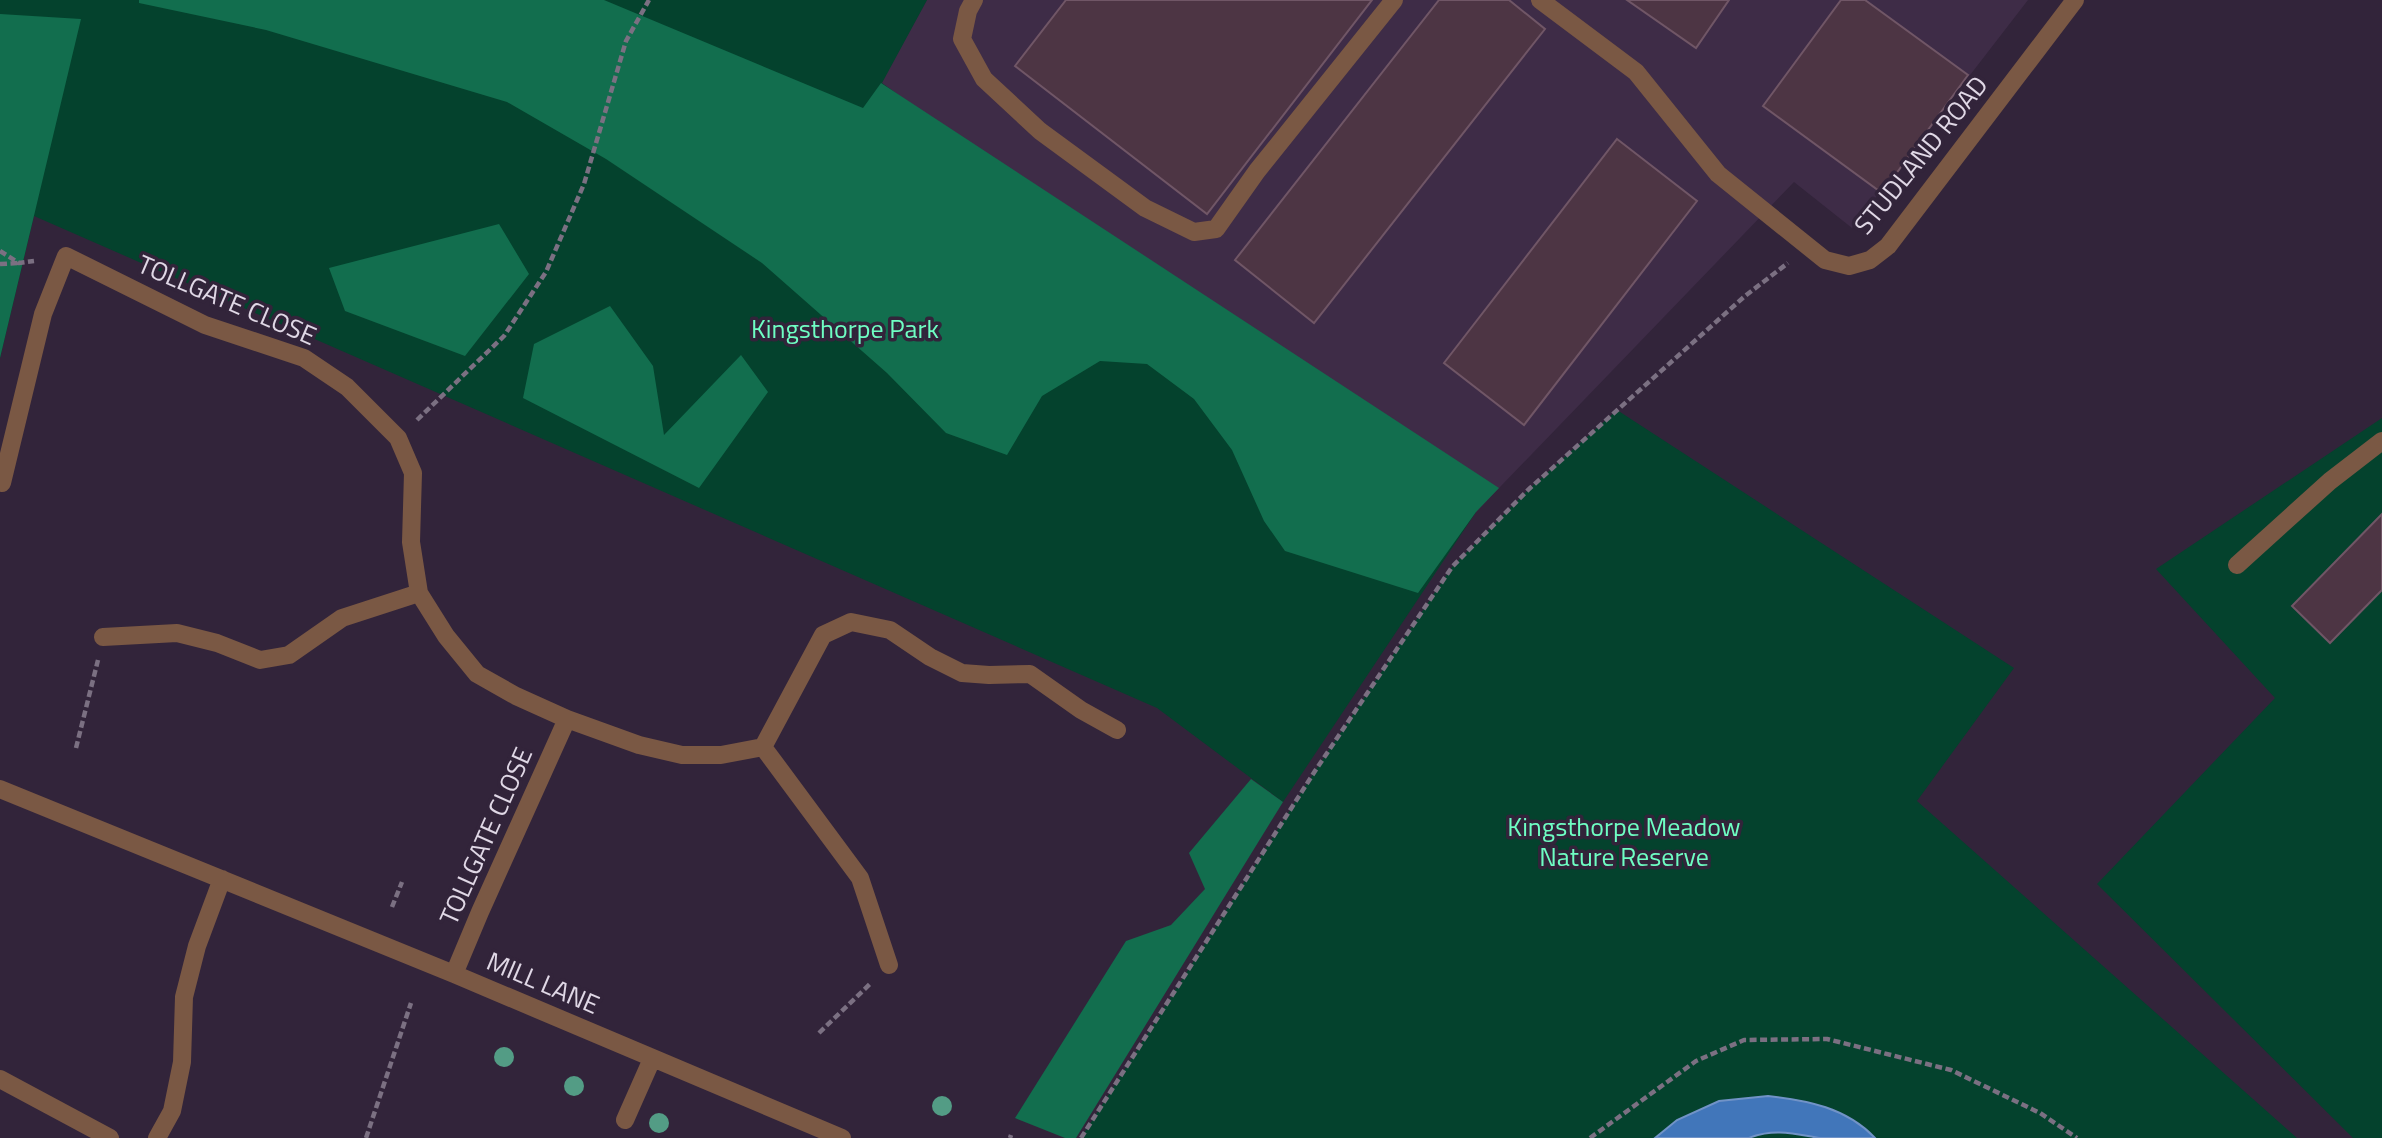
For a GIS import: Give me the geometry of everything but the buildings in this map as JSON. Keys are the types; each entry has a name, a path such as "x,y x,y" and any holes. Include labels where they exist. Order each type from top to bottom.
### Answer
{"street":[{"path":"974,0 968,11 961,39 984,79 1040,131 1145,208 1194,232 1216,229 1257,171 1394,0"},
{"name":"STUDLAND ROAD","path":"1540,0 1636,72 1718,174 1825,260 1849,265 1870,260 1888,246 2075,0"},
{"name":"TOLLGATE CLOSE","path":"66,256 205,325 304,358 347,387 398,438 413,473 411,542 419,593 446,636 477,674 516,696 567,719 639,745 682,755 722,755 763,747"},
{"path":"2,483 43,314 66,256"},
{"path":"2237,565 2330,481 2382,441"},
{"path":"103,637 177,634 217,643 260,660 289,655 342,618 419,593"},
{"path":"889,965 860,878 763,747 823,635 850,622 890,630 930,657 962,673 989,676 1030,674 1081,710 1117,730"},
{"name":"TOLLGATE CLOSE","path":"454,974 567,719"},
{"name":"MILL LANE","path":"0,789 454,974 842,1138"},
{"path":"157,1138 172,1111 182,1062 184,997 197,946 222,879"},
{"path":"625,1120 652,1059"},
{"path":"0,1079 110,1138"}],"path":[{"path":"398,438 504,336 546,272 584,184 626,41 649,0"},
{"path":"1081,1138 1315,771 1452,567 1529,489 1745,296 1809,247"},
{"path":"0,251 19,263"},
{"path":"0,264 66,256"},
{"path":"76,748 103,637"},
{"path":"392,907 402,882"},
{"path":"819,1033 889,965"},
{"path":"366,1138 411,1003"},
{"path":"1590,1138 1696,1060 1744,1040 1827,1039 1951,1070 2040,1113 2077,1138"}],"shaded area":[{"path":"927,0 2028,0 1852,228 1794,182 1476,512 881,83"}],"green space":[{"name":"Kingsthorpe Park","path":"0,0 927,0 882,83 1476,512 1283,802 1157,708 34,216 0,358"},
{"path":"139,0 604,0 863,108 881,83 1499,488 1476,512 1418,593 1285,551 1264,521 1232,450 1194,399 1147,364 1100,361 1042,396 1007,455 946,433 887,373 762,263 606,159 507,102 266,30 139,3"},
{"path":"0,14 81,19 0,358"},
{"path":"499,224 529,274 465,356 345,311 329,268"},
{"path":"610,306 653,366 664,435 741,355 768,392 699,488 523,398 534,344"},
{"name":"Kingsthorpe Meadow Nature Reserve","path":"1617,410 2014,668 1917,801 2297,1138 1081,1138 1315,771 1452,567 1529,489"},
{"path":"2382,418 2382,1138 2353,1138 2097,884 2275,698 2156,569"},
{"path":"1251,779 1283,802 1076,1138 1065,1138 1015,1118 1126,941 1171,925 1205,889 1189,853"}],"water":[{"path":"1768,1096 1826,1107 1852,1119 1875,1138 1819,1138 1776,1133 1749,1138 1655,1138 1677,1120 1719,1101"}]}
